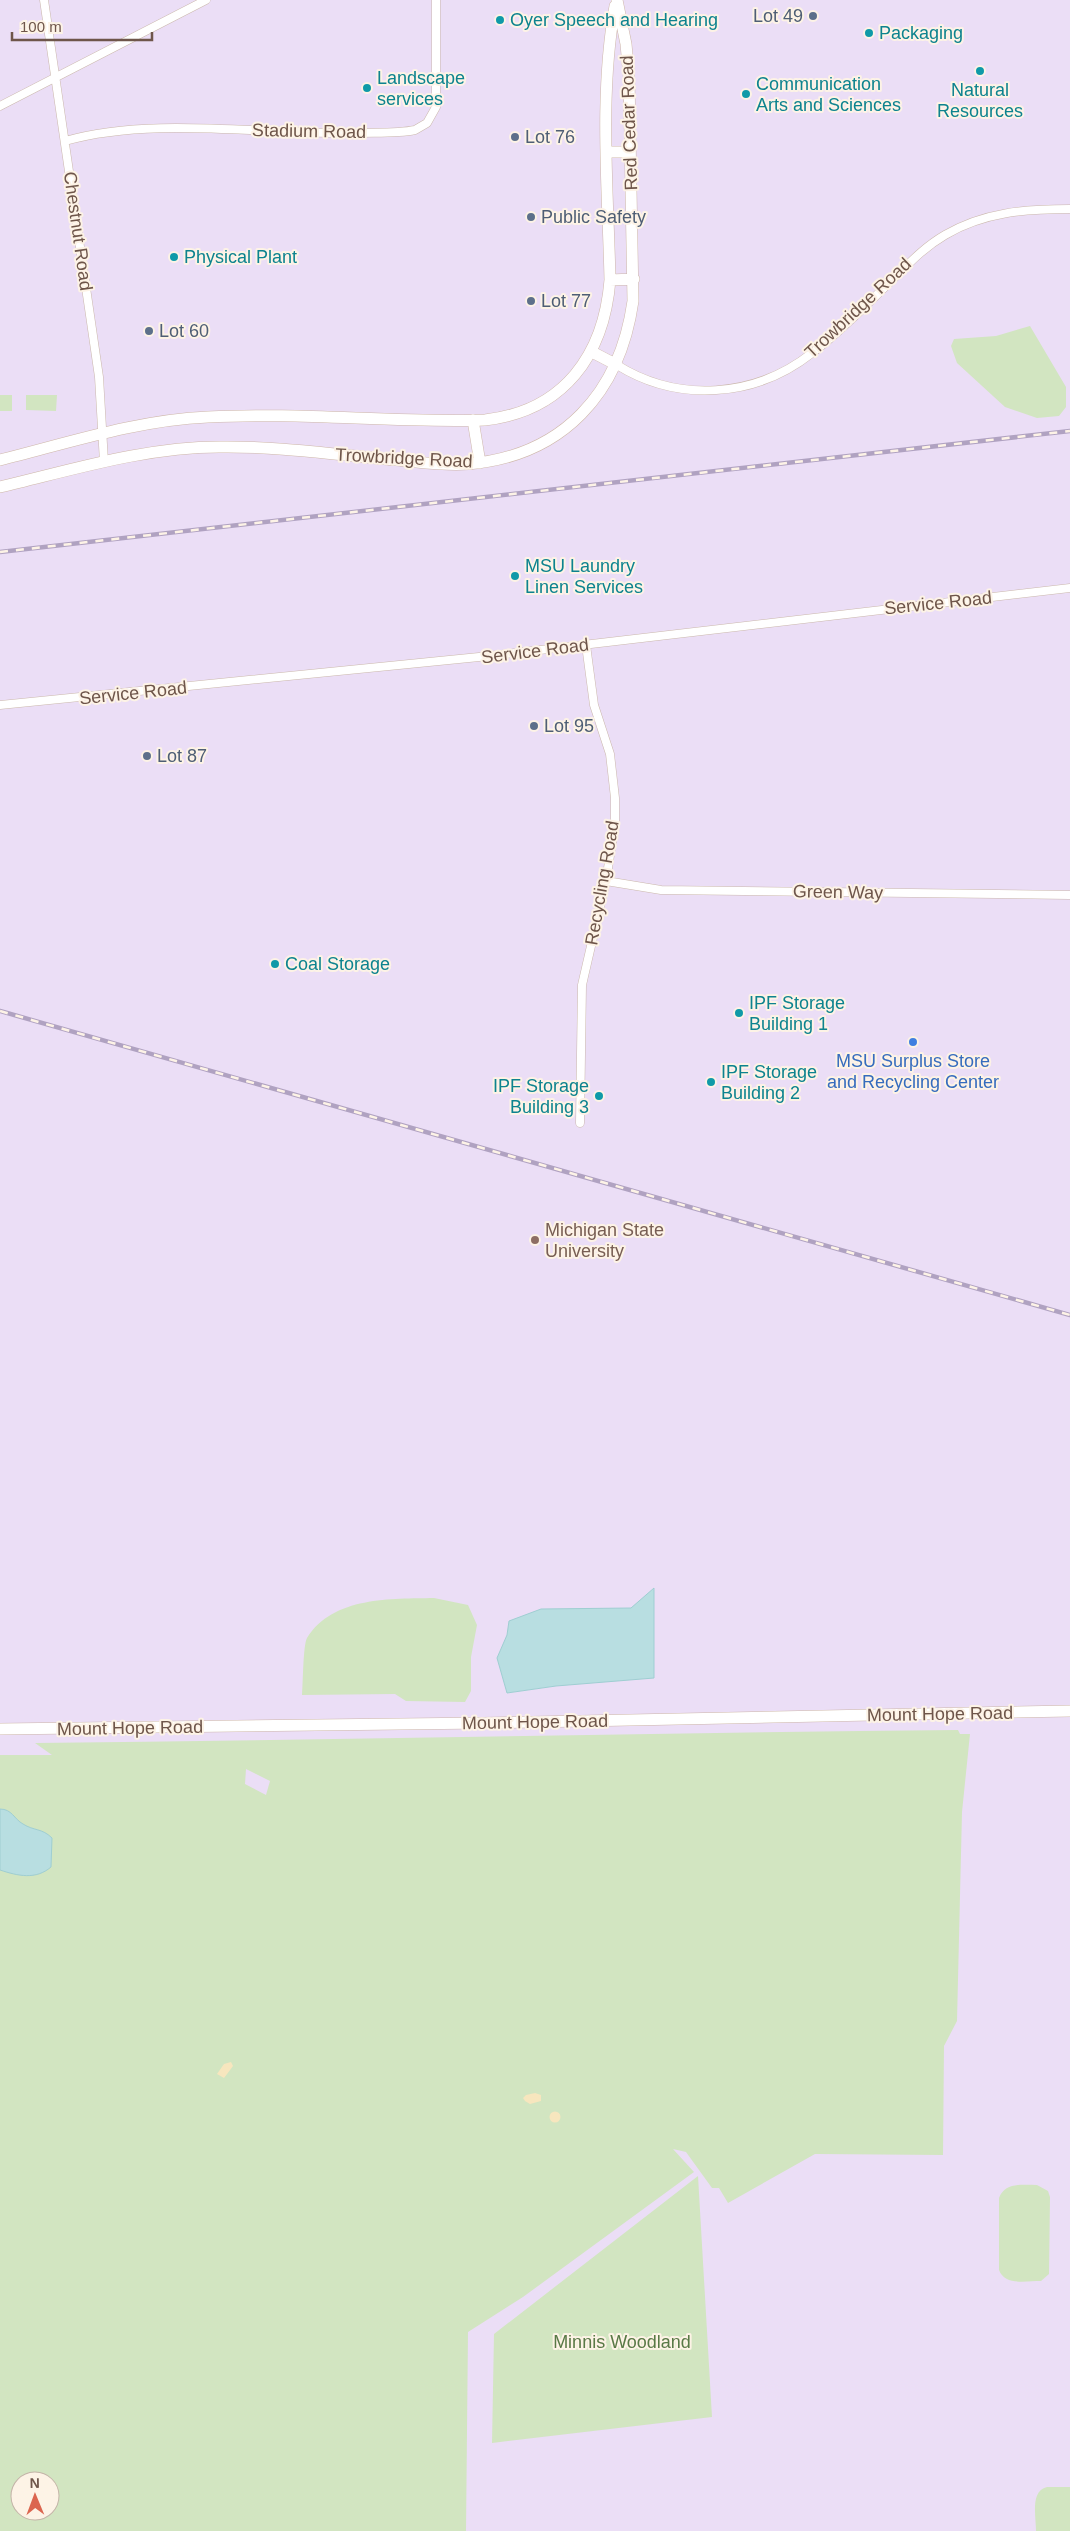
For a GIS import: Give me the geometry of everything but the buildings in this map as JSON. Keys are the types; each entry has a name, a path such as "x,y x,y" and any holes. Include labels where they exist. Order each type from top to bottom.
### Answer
{"street":[{"name":"Chestnut Road","path":"44,0 99,377 104,462"},
{"path":"0,106 206,0"},
{"name":"Stadium Road","path":"65,141 102,134 174,128 312,134 415,130 427,123 436,107 436,0"},
{"name":"Red Cedar Road","path":"616,0 626,44 634,279 631,313 616,365"},
{"name":"Red Cedar Road","path":"592,352 606,313 610,280 607,60 616,0"},
{"path":"607,152 630,152"},
{"name":"Trowbridge Road","path":"0,487 104,462 166,451 220,447 437,464 480,463 522,452 560,431 593,402 616,365 648,382 678,389 716,391 753,383 783,371 812,353 888,285 910,261 946,234 998,214 1030,209 1070,209"},
{"path":"610,280 634,279"},
{"path":"592,352 616,365"},
{"name":"Trowbridge Road","path":"0,460 102,434 172,420 208,417 473,420 508,416 541,403 570,381 592,352"},
{"path":"473,420 480,463"},
{"name":"Service Road","path":"0,705 234,683 586,645 1070,588"},
{"name":"Recycling Road","path":"580,1123 582,985 606,881 615,823 616,798 610,754 594,705 586,645"},
{"name":"Green Way","path":"606,881 661,890 1070,895"},
{"name":"Mount Hope Road","path":"0,1729 484,1723 1070,1711"}],"shaded area":[{"name":"Michigan State University","path":"0,0 1070,0 1070,2531 0,2531"}],"green space":[{"path":"1030,326 1066,387 1066,407 1059,416 1037,418 1005,407 957,363 951,346 954,339 996,336"},
{"path":"0,395 12,395 12,411 0,411"},
{"path":"26,395 57,395 56,411 26,410"},
{"path":"434,1598 468,1605 477,1625 471,1657 471,1691 465,1702 406,1701 395,1694 302,1695 306,1642 318,1624 332,1614 364,1603 382,1600"},
{"path":"958,1730 960,1734 970,1734 962,1812 957,2021 944,2046 943,2155 815,2154 728,2203 719,2188 712,2188 686,2152 673,2149 694,2172 523,2297 468,2332 466,2531 0,2531 0,1755 52,1755 35,1743","holes":["246,1769 270,1781 266,1795 245,1784"]},
{"name":"Minnis Woodland","path":"698,2176 712,2417 492,2443 494,2334"},
{"path":"1037,2185 1048,2191 1050,2197 1049,2274 1041,2281 1011,2281 1002,2275 999,2270 999,2198 1005,2189 1010,2187"},
{"path":"1047,2487 1070,2487 1070,2531 1036,2531 1036,2499 1038,2493"}],"sand":[{"path":"231,2062 233,2066 224,2078 217,2074 224,2064"},
{"path":"535,2093 541,2095 541,2101 530,2104 523,2098 526,2095"},
{"path":"555,2111 561,2117 555,2123 549,2117"}],"water":[{"path":"654,1588 654,1678 556,1686 507,1693 497,1658 507,1635 509,1621 541,1609 631,1608"},
{"path":"0,1809 10,1812 23,1824 52,1838 51,1867 39,1874 27,1876 0,1870"}],"railway":[{"path":"0,552 1070,431"},
{"path":"0,1011 1070,1315"}],"place":[{"name":"Lot 49","path":"813,16"},
{"name":"Oyer Speech and Hearing","path":"500,20"},
{"name":"Packaging","path":"869,33"},
{"name":"Natural Resources","path":"980,71"},
{"name":"Landscape services","path":"367,88"},
{"name":"Communication Arts and Sciences","path":"746,94"},
{"name":"Lot 76","path":"515,137"},
{"name":"Public Safety","path":"531,217"},
{"name":"Physical Plant","path":"174,257"},
{"name":"Lot 77","path":"531,301"},
{"name":"Lot 60","path":"149,331"},
{"name":"MSU Laundry Linen Services","path":"515,576"},
{"name":"Lot 95","path":"534,726"},
{"name":"Lot 87","path":"147,756"},
{"name":"Coal Storage","path":"275,964"},
{"name":"IPF Storage Building 1","path":"739,1013"},
{"name":"MSU Surplus Store and Recycling Center","path":"913,1042"},
{"name":"IPF Storage Building 2","path":"711,1082"},
{"name":"IPF Storage Building 3","path":"599,1096"},
{"name":"Michigan State University","path":"535,1240"}]}
